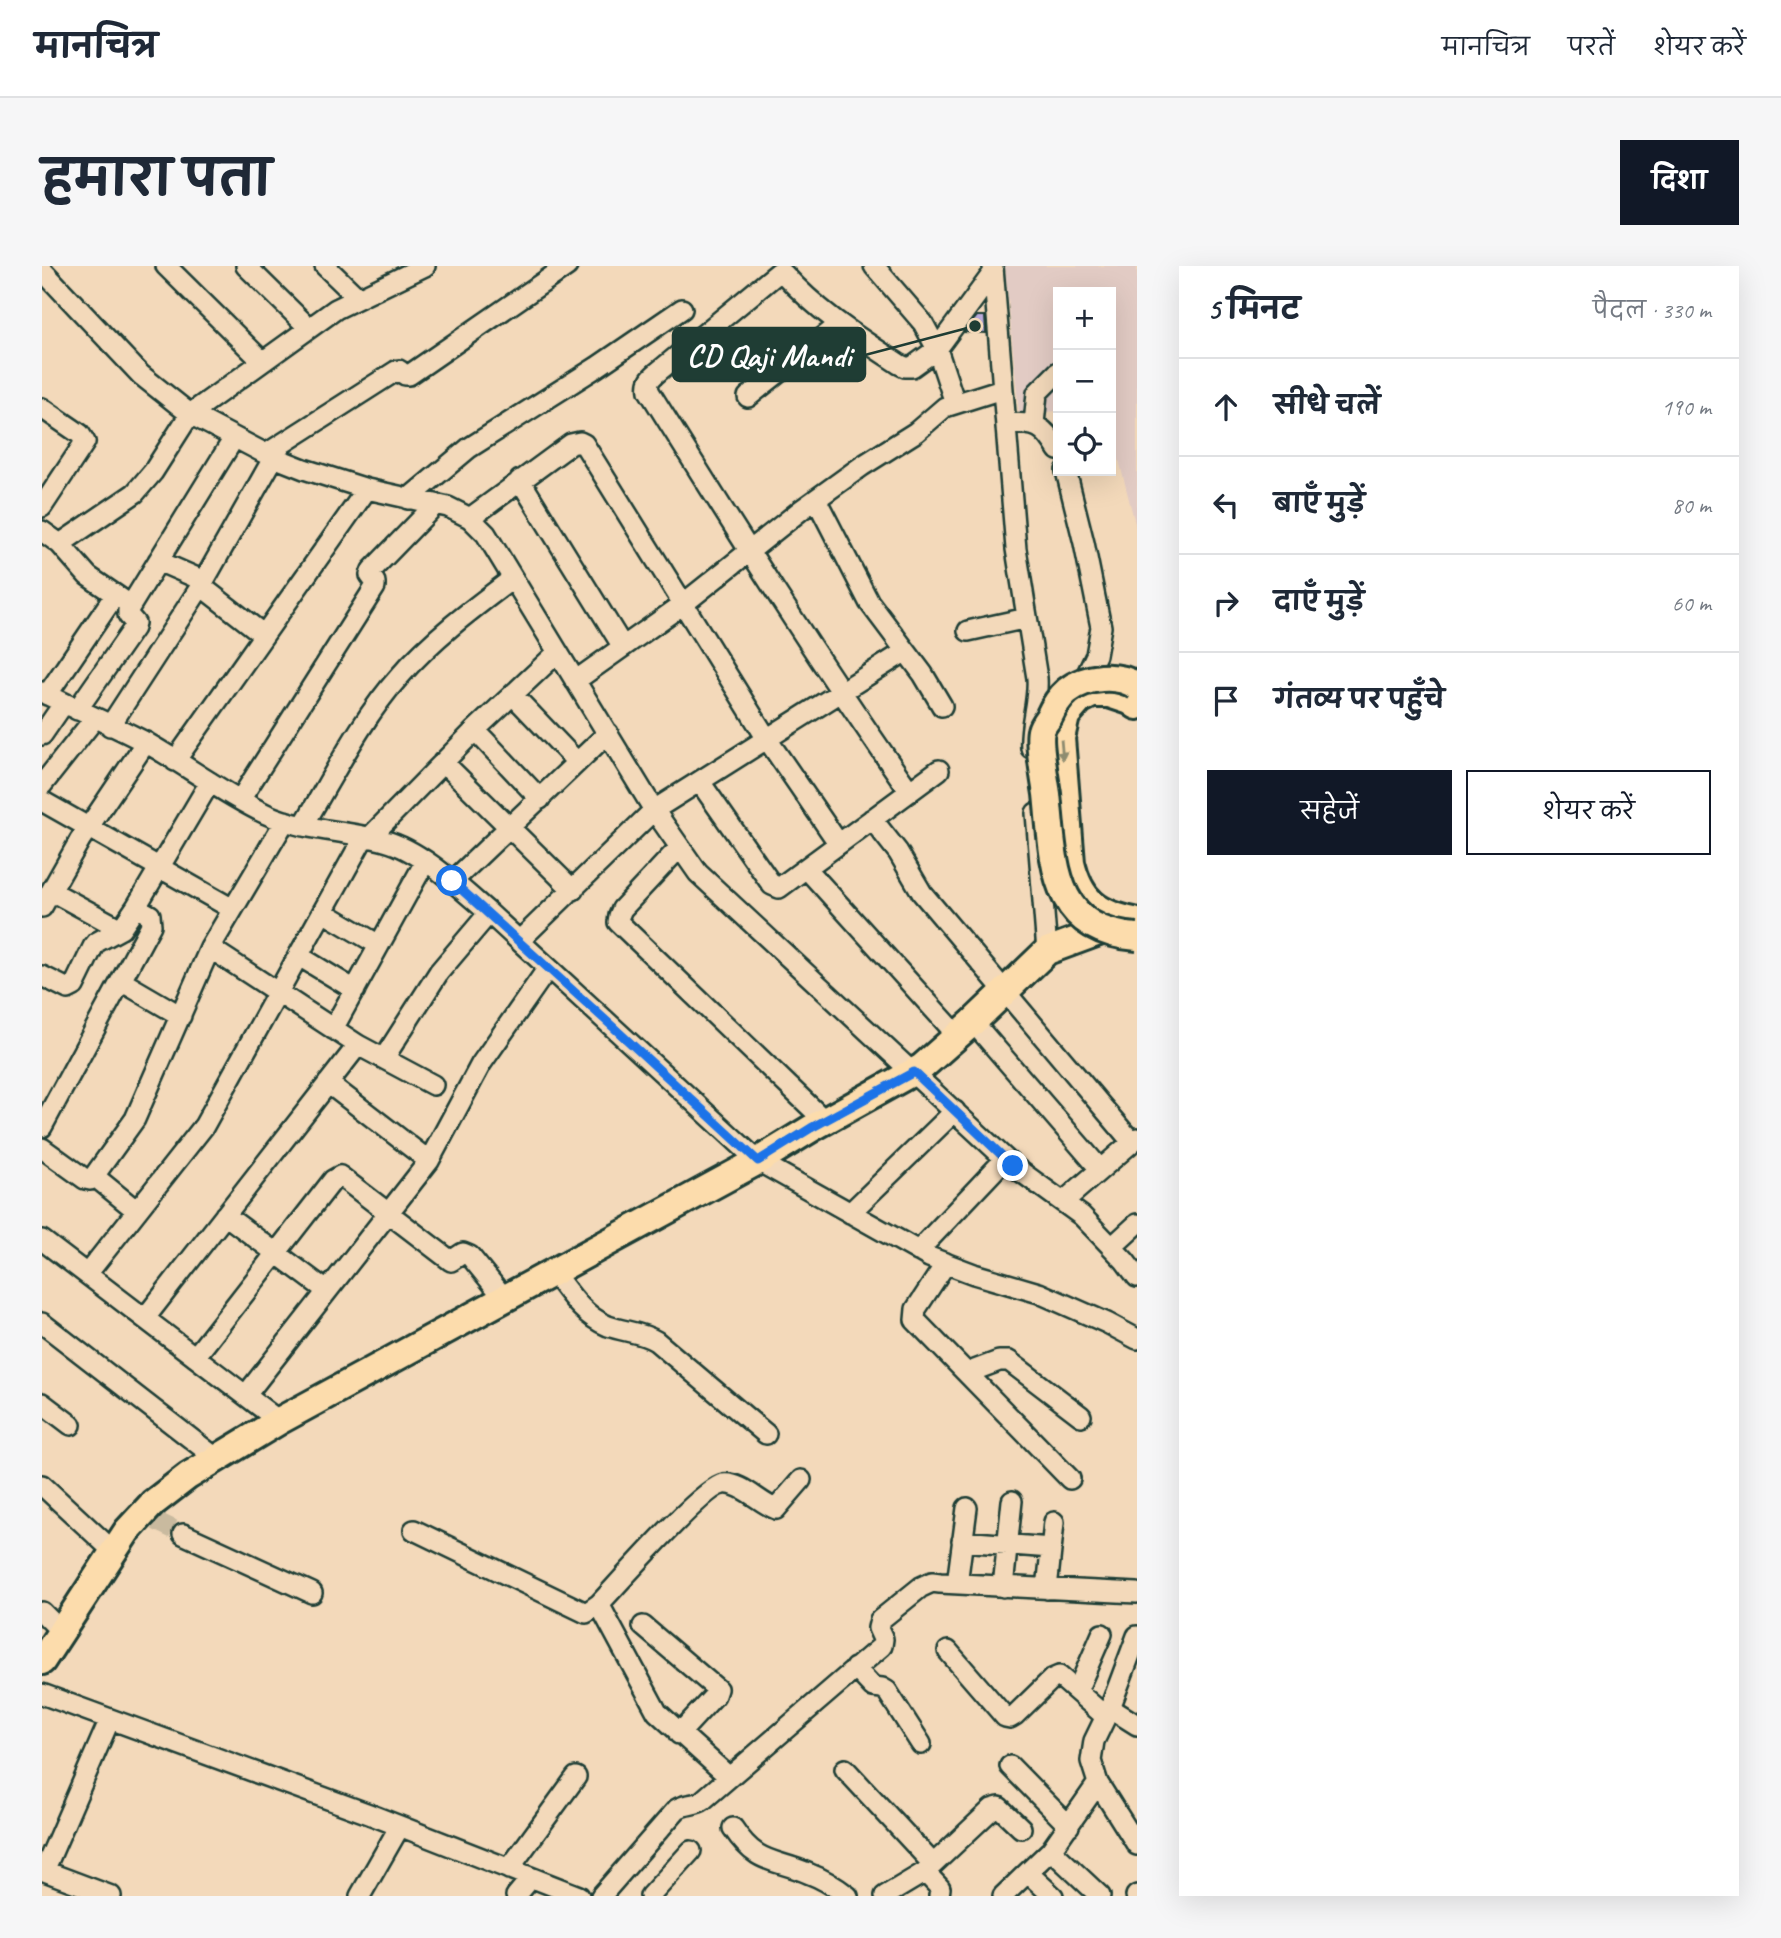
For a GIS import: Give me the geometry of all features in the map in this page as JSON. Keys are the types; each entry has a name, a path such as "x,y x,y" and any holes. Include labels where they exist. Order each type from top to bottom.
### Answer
{"main road":[{"path":"1137,687 1129,681 1109,678 1084,680 1065,692 1040,732 1053,858 1058,879 1077,914 1093,928 1114,936 1137,937"},
{"path":"1137,706 1109,694 1092,694 1080,700 1066,716 1060,738 1071,863 1076,882 1101,911 1137,923"},
{"path":"42,1661 112,1550 149,1518 153,1503 188,1476 279,1421 758,1161 914,1072 1005,993 1047,951 1115,926 1137,923"}],"street":[{"path":"166,266 262,361"},
{"path":"246,266 309,328"},
{"path":"326,266 357,297"},
{"path":"42,735 202,583 270,455 396,371 409,375 567,266"},
{"path":"874,266 923,323 937,349 955,403"},
{"path":"60,544 135,493 153,472 190,414 309,328 357,297 418,267"},
{"path":"42,270 141,375 190,414 270,455 367,489 436,504 470,518 486,534 654,810 698,873 1005,1159 1082,1216 1137,1277"},
{"path":"910,792 841,694 749,551 649,391 650,379 779,272 840,324 905,367 912,367 937,349 993,270"},
{"path":"993,270 1016,549 1038,686 1030,736 1047,951"},
{"path":"408,499 469,448 597,367 682,309"},
{"path":"748,397 840,324"},
{"path":"1034,424 1037,393 1053,377"},
{"path":"575,681 682,605 816,499 916,432 937,411 1002,389"},
{"path":"42,408 80,434 85,442 44,500"},
{"path":"1006,423 1034,424 1053,443"},
{"path":"42,785 73,707 123,600 158,561 234,438"},
{"path":"470,518 571,444 584,444 682,605 839,844"},
{"path":"1067,476 1101,627 1096,655 1084,680"},
{"path":"520,480 623,647"},
{"path":"175,761 367,489"},
{"path":"816,499 869,602 942,706"},
{"path":"240,800 375,587 370,575 372,570 436,504"},
{"path":"42,531 60,544 88,576 123,600 128,615 135,623 134,628 73,707"},
{"path":"158,561 202,583 264,635"},
{"path":"42,1148 85,1179 90,1180 94,1176 135,1119 210,948 232,908 355,741 396,680 446,630 512,579"},
{"path":"968,631 1027,618"},
{"path":"519,941 654,810 905,651"},
{"path":"87,1274 204,1126 367,837 557,653"},
{"path":"513,695 578,762"},
{"path":"73,707 146,743 240,800 294,823 400,846 452,881 489,913 758,1161 918,1251 946,1263 1039,1293 1137,1339"},
{"path":"475,730 540,799"},
{"path":"452,881 511,828 608,733"},
{"path":"121,929 47,899 88,829 146,743"},
{"path":"443,762 573,890"},
{"path":"700,782 775,888 783,886 939,770"},
{"path":"43,978 72,988 76,984 97,942 121,929 210,782"},
{"path":"42,801 232,908"},
{"path":"872,819 898,852 922,893 1005,993 1135,1140 1063,1202"},
{"path":"679,848 622,909 618,922 825,1121"},
{"path":"334,1029 425,862"},
{"path":"806,868 1100,1169"},
{"path":"42,1127 152,921 150,915 135,907"},
{"path":"323,912 379,945"},
{"path":"384,1058 439,972 489,913"},
{"path":"210,948 358,1045 433,1085"},
{"path":"299,956 355,990"},
{"path":"246,1395 429,1161 481,1064 548,968"},
{"path":"121,981 181,1016"},
{"path":"145,1318 358,1045"},
{"path":"328,1083 429,1161"},
{"path":"849,1213 955,1111"},
{"path":"918,1251 1005,1159"},
{"path":"94,1176 137,1212"},
{"path":"195,1357 337,1177 344,1178 451,1261 463,1253 470,1255 505,1299"},
{"path":"225,1215 327,1291"},
{"path":"1112,1247 1137,1224"},
{"path":"45,1248 87,1274 279,1421"},
{"path":"946,1263 916,1309 915,1320 1070,1479"},
{"path":"554,1272 576,1303 586,1312 610,1327 643,1334 656,1341 765,1434"},
{"path":"42,1323 216,1458"},
{"path":"967,1374 999,1361 1009,1361 1081,1416"},
{"path":"42,1403 71,1425"},
{"path":"414,1530 581,1612 591,1611 682,1517 717,1486 734,1485 776,1508 801,1480"},
{"path":"42,1485 112,1550"},
{"path":"1003,1587 1012,1501"},
{"path":"957,1584 967,1508"},
{"path":"1047,1589 1054,1522"},
{"path":"183,1534 313,1593"},
{"path":"962,1541 1051,1548"},
{"path":"601,1896 677,1808 698,1804 884,1643 878,1628 880,1620 926,1584 1137,1593"},
{"path":"598,1604 657,1712 729,1777"},
{"path":"42,1612 61,1631"},
{"path":"643,1626 717,1689 715,1695 679,1734"},
{"path":"1077,1691 1102,1634"},
{"path":"1136,1641 1130,1678 1108,1713 1092,1750 1091,1760 1098,1783 1137,1843"},
{"path":"948,1651 1005,1717 1015,1715 1055,1677 1063,1678 1108,1713 1137,1725"},
{"path":"855,1668 873,1687 887,1692 921,1744"},
{"path":"42,1695 400,1826 579,1896"},
{"path":"110,1719 43,1871 111,1896"},
{"path":"1010,1766 1069,1826"},
{"path":"845,1769 929,1868 940,1888 939,1896"},
{"path":"509,1869 576,1777"},
{"path":"1000,1896 1051,1850 1098,1783"},
{"path":"885,1896 929,1868 992,1809 999,1807 1021,1828"},
{"path":"360,1896 400,1826"},
{"path":"733,1828 743,1843 765,1860 809,1873 848,1896"},
{"path":"1051,1850 1100,1896"},
{"path":"650,1896 691,1851"},
{"path":"1028,1873 1053,1896"},
{"path":"516,1896 531,1878"}],"shaded area":[{"path":"1005,266 1137,266 1137,531 1116,449 1116,287 1053,287 1053,411 1019,414"}],"building":[{"path":"977,316 985,316 986,333 964,332"}],"tunnel":[{"path":"156,1521 183,1534"}],"place":[{"name":"CD Qaji Mandi","path":"975,326"}],"route":[{"path":"452,881 758,1161 811,1128 914,1072 1013,1166"}]}
